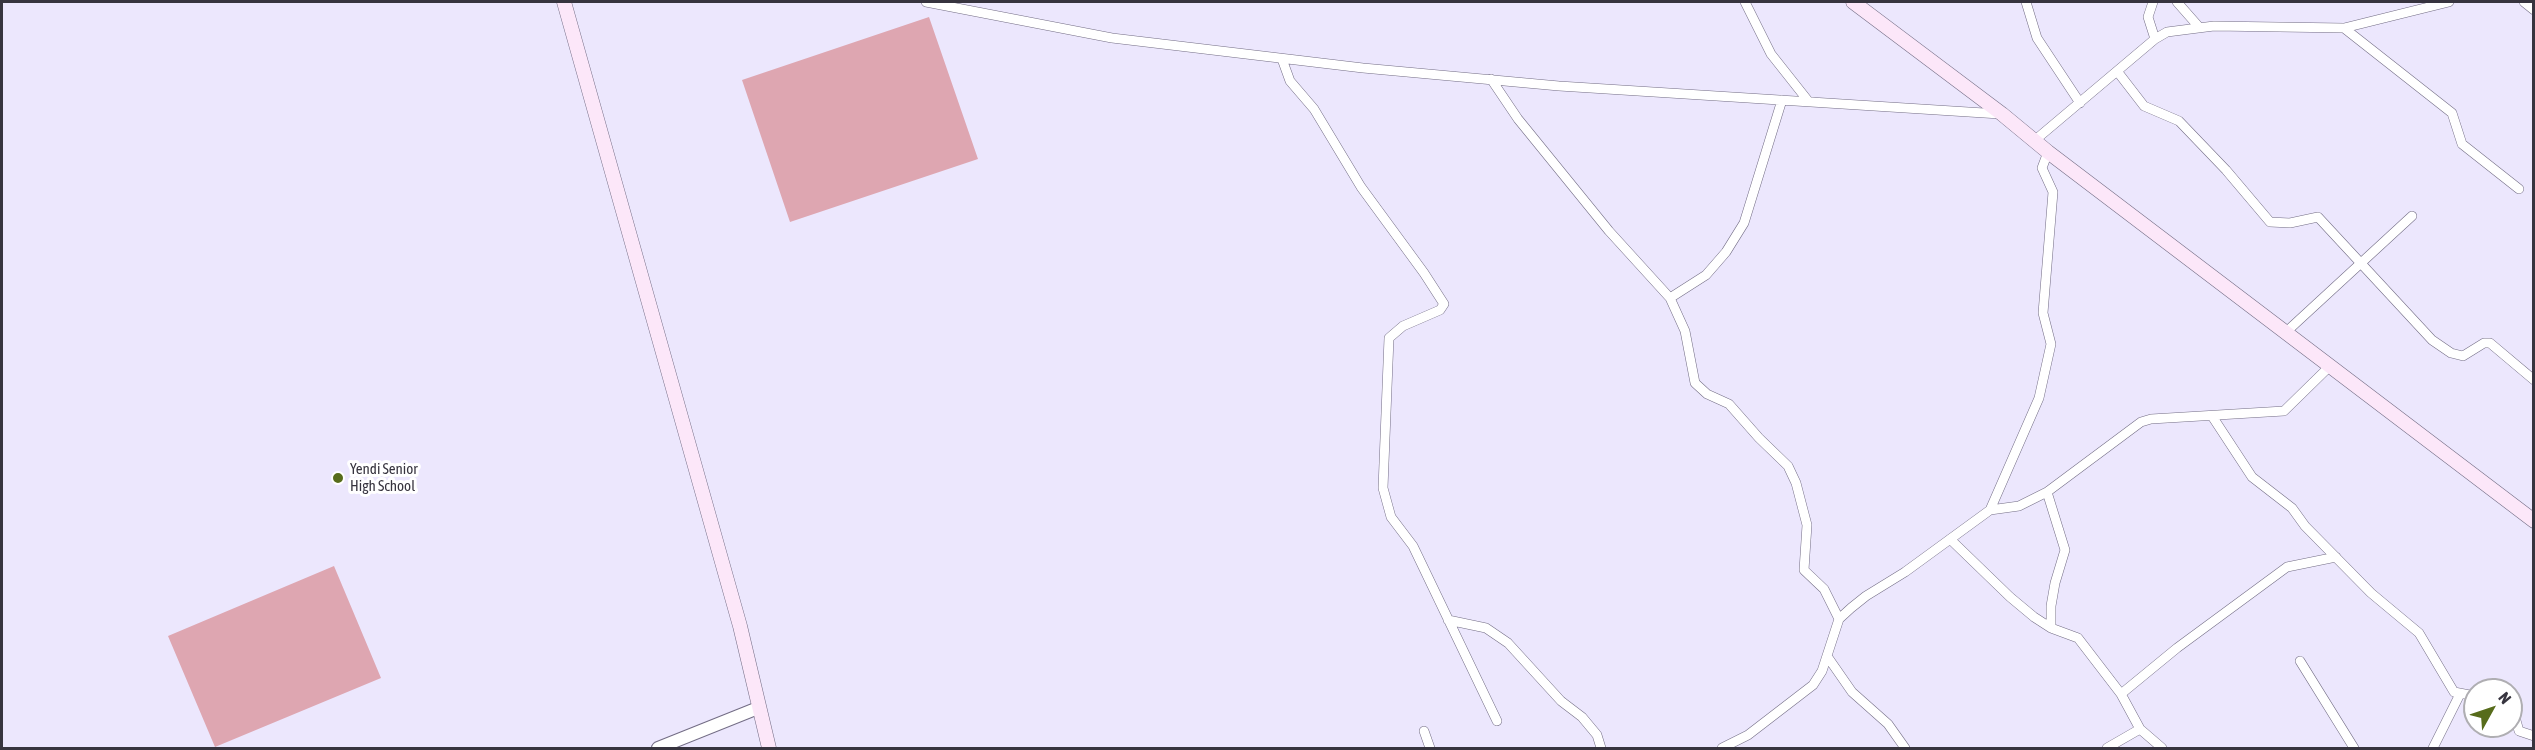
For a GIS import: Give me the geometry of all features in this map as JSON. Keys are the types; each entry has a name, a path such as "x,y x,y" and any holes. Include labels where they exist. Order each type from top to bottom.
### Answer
{"main road":[{"path":"564,2 740,626 769,748"},
{"path":"1853,2 2534,521"}],"street":[{"path":"926,2 1112,38 1282,59 1491,79 2002,114"},
{"path":"1744,2 1771,54 1809,102"},
{"path":"2026,2 2037,39 2080,103"},
{"path":"2153,2 2148,17 2155,39"},
{"path":"2177,2 2199,27"},
{"path":"2034,141 2155,39 2167,32 2199,27 2344,28 2449,2"},
{"path":"2524,2 2534,10"},
{"path":"2344,28 2452,113 2462,144 2519,189"},
{"path":"1282,59 1290,81 1314,109 1361,187 1444,304 1440,310 1403,326 1389,338 1383,488 1391,517 1413,546 1497,721"},
{"path":"2117,71 2144,106 2179,122 2226,170 2270,222 2290,223 2318,217 2358,263 2441,347 2463,356 2484,343 2490,343 2534,380"},
{"path":"1491,79 1518,119 1609,231 1670,298 1685,330 1695,383 1707,394 1729,404 1753,432 1788,465 1796,483 1807,525 1804,570 1824,589 1839,619"},
{"path":"1670,298 1706,275 1726,252 1744,223 1782,100"},
{"path":"1990,510 2039,398 2052,344 2043,313 2053,192 2042,168 2048,152"},
{"path":"2285,333 2358,263 2412,216"},
{"path":"1722,748 1748,735 1813,685 1827,656 1839,619 1866,596 1905,572 1990,510 2019,506 2047,492 2140,422 2151,418 2212,417 2284,411 2330,366"},
{"path":"2212,417 2252,477 2292,508 2305,526 2371,593 2419,633 2454,692 2463,694"},
{"path":"2047,492 2065,550 2055,583 2051,606 2051,628"},
{"path":"1950,539 2010,597 2051,628 2078,638 2121,694 2140,729 2162,748"},
{"path":"2121,694 2177,648 2287,567 2336,557"},
{"path":"1448,620 1486,628 1508,643 1561,701 1582,717 1597,735 1601,748"},
{"path":"1827,656 1852,692 1887,724 1905,748"},
{"path":"2300,661 2354,748"},
{"path":"2433,748 2460,694"},
{"path":"658,748 758,708"},
{"path":"2107,748 2140,729"},
{"path":"1424,731 1430,748"}],"shaded area":[{"path":"929,17 978,159 790,222 742,80"},
{"path":"334,566 381,678 215,747 168,636"}],"place":[{"name":"Yendi Senior High School","path":"338,478"}]}
